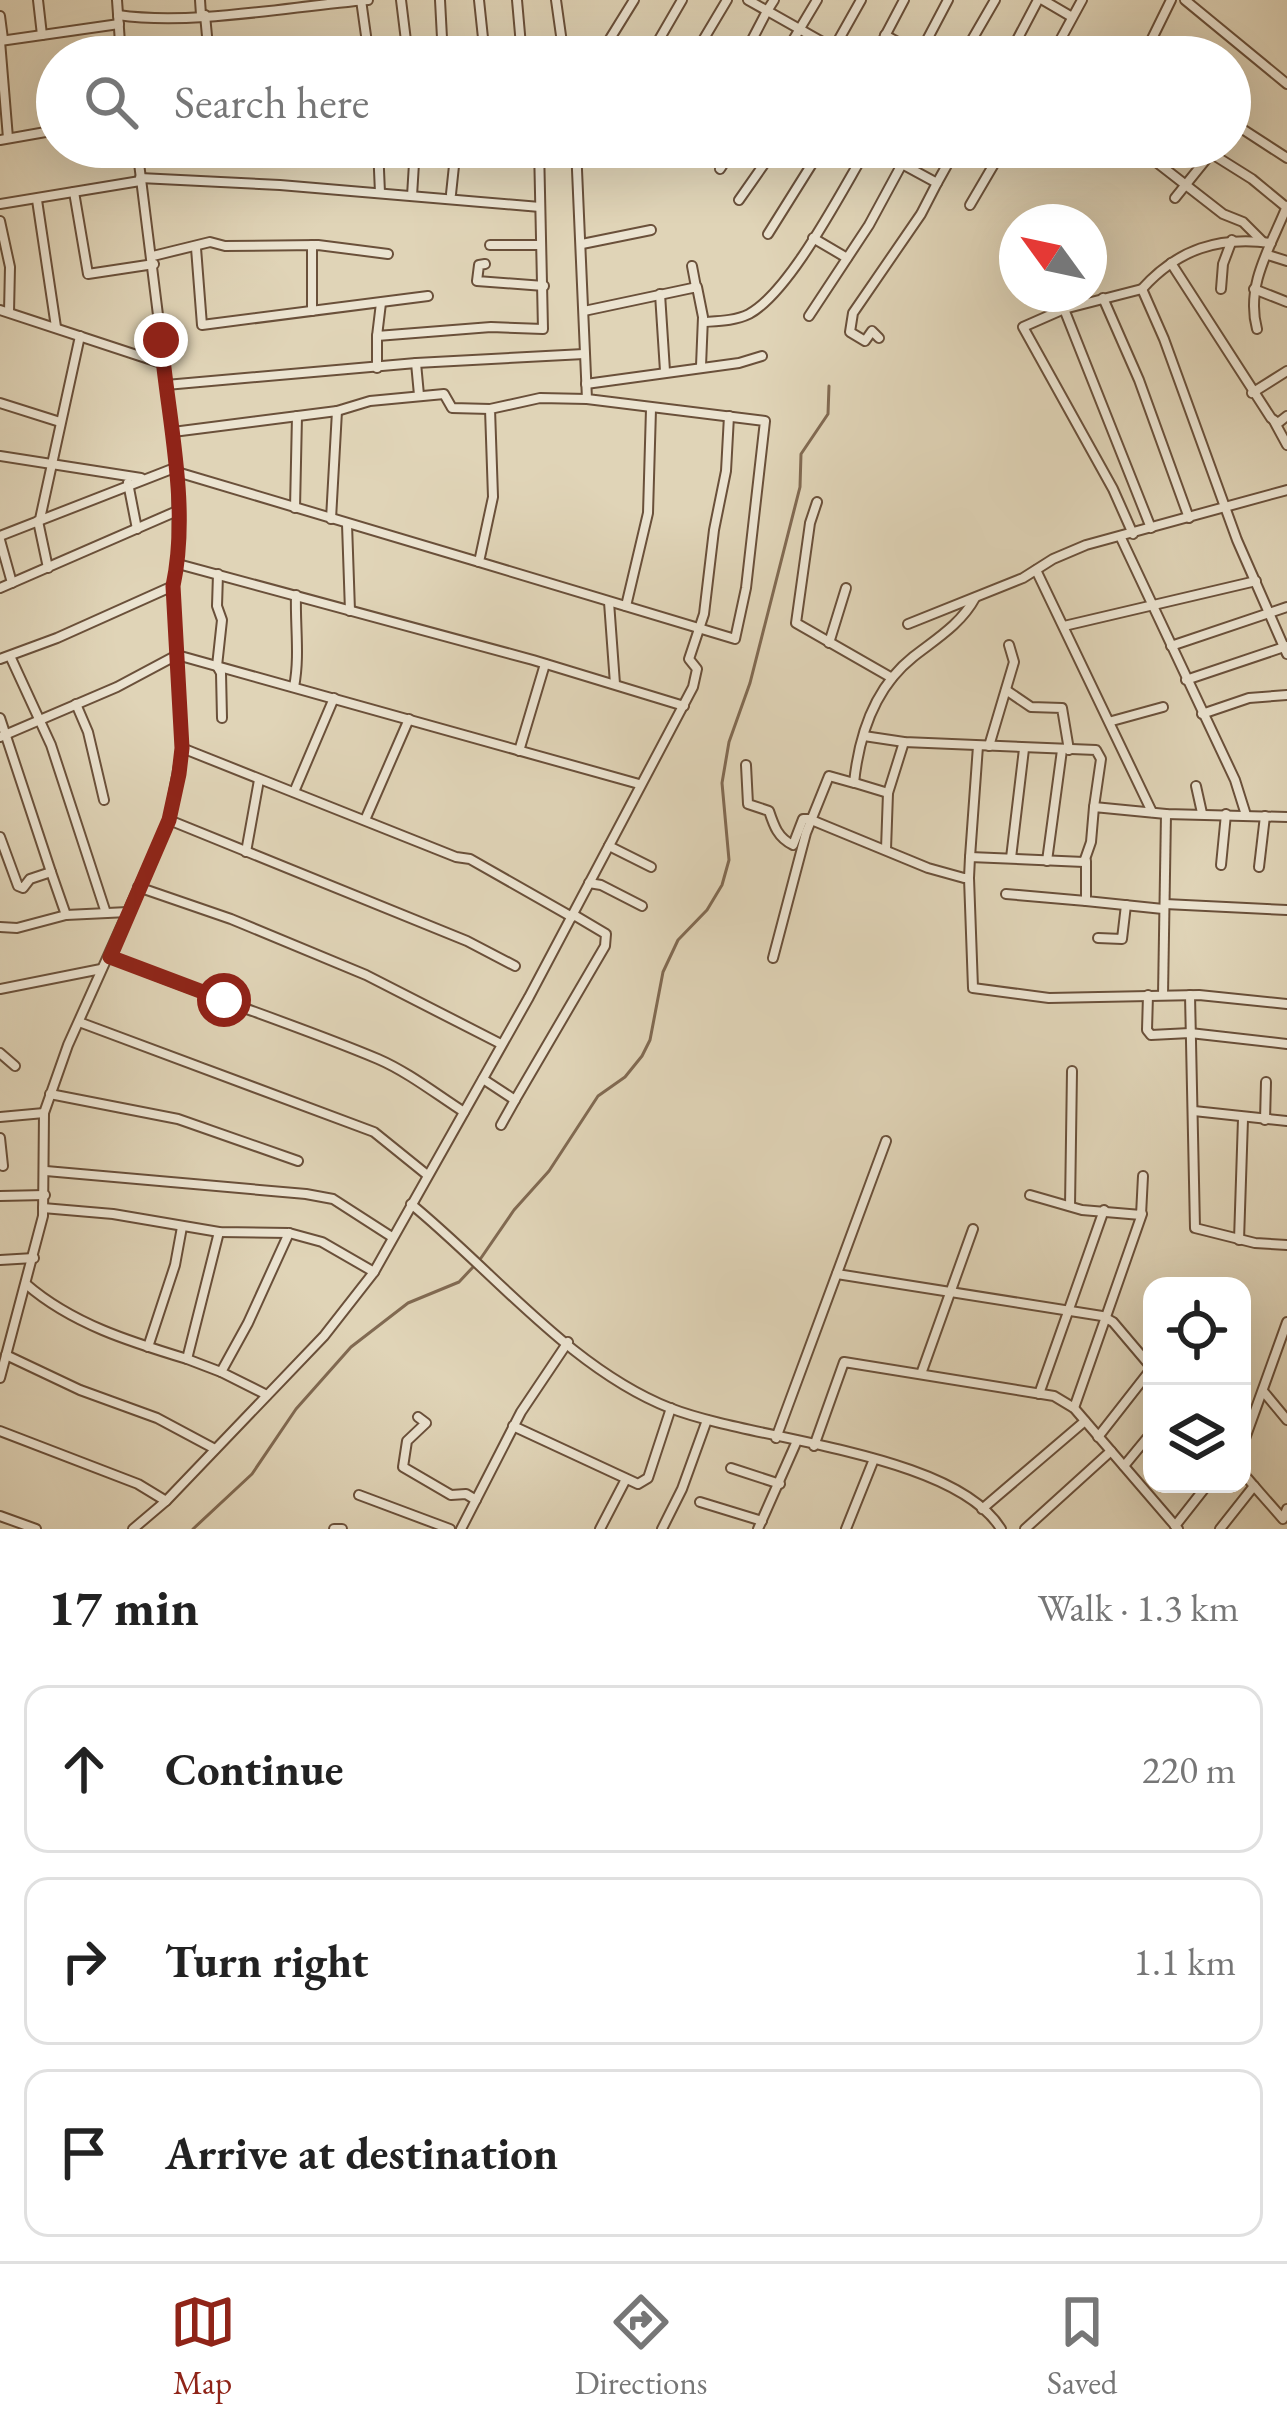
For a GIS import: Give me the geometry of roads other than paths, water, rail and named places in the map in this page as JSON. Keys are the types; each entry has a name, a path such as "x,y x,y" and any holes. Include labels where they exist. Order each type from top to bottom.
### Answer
{"street":[{"path":"38,0 42,35"},
{"path":"117,0 119,36"},
{"path":"200,0 206,36"},
{"path":"2,39 118,20 363,0 367,36"},
{"path":"401,0 405,36"},
{"path":"440,0 442,36"},
{"path":"479,0 483,36"},
{"path":"517,0 520,36"},
{"path":"556,0 561,36"},
{"path":"661,36 682,0"},
{"path":"702,36 727,0"},
{"path":"748,0 811,36"},
{"path":"753,36 774,0"},
{"path":"796,36 817,0"},
{"path":"841,36 861,0"},
{"path":"886,35 904,0"},
{"path":"930,36 948,0"},
{"path":"974,36 995,0"},
{"path":"1020,36 1040,0 1072,17"},
{"path":"1062,36 1082,0"},
{"path":"1154,36 1172,0"},
{"path":"1185,0 1229,36"},
{"path":"612,36 629,2"},
{"path":"0,16 4,139 36,134"},
{"path":"1251,54 1287,84"},
{"path":"1251,136 1287,158"},
{"path":"0,1378 44,1208 44,1113 169,820 182,748 173,586 178,564 177,470 139,168"},
{"path":"379,168 380,193"},
{"path":"412,196 414,168"},
{"path":"451,194 454,168"},
{"path":"377,336 491,327 541,330 545,325 539,168"},
{"path":"577,168 587,399"},
{"path":"739,200 761,168"},
{"path":"768,234 809,168"},
{"path":"703,322 730,320 753,311 773,293 855,168"},
{"path":"808,316 900,168"},
{"path":"909,168 937,183"},
{"path":"879,338 872,331 865,341 850,332 853,313 921,214 945,168"},
{"path":"970,205 992,168"},
{"path":"1164,168 1267,243"},
{"path":"1175,198 1200,168"},
{"path":"1237,168 1287,207 1267,243 1268,255 1254,289 1252,312 1257,329"},
{"path":"0,204 140,179 541,207"},
{"path":"74,193 88,274 210,242 312,245 388,254"},
{"path":"37,200 56,327"},
{"path":"0,221 10,267 0,326"},
{"path":"582,244 651,230"},
{"path":"813,238 847,258"},
{"path":"1221,289 1232,240"},
{"path":"1107,297 1142,289 1171,263 1205,244 1267,243"},
{"path":"312,245 312,311"},
{"path":"490,245 540,245"},
{"path":"196,248 202,325 428,296"},
{"path":"1268,255 1287,261"},
{"path":"1171,263 1287,445"},
{"path":"485,264 479,265 477,281 544,286"},
{"path":"692,266 701,295 701,366"},
{"path":"584,311 696,287"},
{"path":"1142,289 1225,508 1286,649 1186,680"},
{"path":"1254,289 1287,302"},
{"path":"660,294 665,371"},
{"path":"377,368 381,303"},
{"path":"1107,309 1139,380 1189,518"},
{"path":"5,311 161,362"},
{"path":"1058,312 1023,328 1113,489 1132,534"},
{"path":"1065,312 1151,528"},
{"path":"48,568 39,520 80,336"},
{"path":"166,386 416,363 584,354"},
{"path":"586,384 762,356"},
{"path":"416,363 419,395"},
{"path":"1252,393 1287,371"},
{"path":"12,583 0,538 128,483 177,470 698,630 734,640 739,634 765,421 587,399 540,398 490,409 452,408 443,394 172,432"},
{"path":"0,403 60,422"},
{"path":"479,562 494,497 490,409"},
{"path":"626,607 648,513 651,409"},
{"path":"332,519 337,411"},
{"path":"295,508 298,416"},
{"path":"133,1529 166,1502 356,1299 573,916 695,678 696,667 689,659 726,471 728,416"},
{"path":"1273,420 1277,423 1287,416"},
{"path":"0,456 142,478"},
{"path":"128,483 137,529"},
{"path":"908,624 1086,545 1287,490"},
{"path":"817,502 796,621 892,678"},
{"path":"0,588 177,511"},
{"path":"347,524 350,611"},
{"path":"1120,537 1235,781 1246,815"},
{"path":"178,564 684,706"},
{"path":"1036,570 1152,813"},
{"path":"218,574 222,718"},
{"path":"1064,626 1256,581"},
{"path":"106,913 41,718 5,657 173,586"},
{"path":"829,643 846,588"},
{"path":"293,688 298,646 296,595"},
{"path":"854,783 869,714 892,678 954,625 975,598"},
{"path":"609,601 615,684"},
{"path":"1171,646 1287,607"},
{"path":"1009,645 1014,662 984,746 970,857 971,988 1049,998 1190,995 1287,1004"},
{"path":"3,736 117,687 177,655 639,784"},
{"path":"519,751 544,664"},
{"path":"1006,690 1031,707 1062,708 1065,750 1047,861"},
{"path":"1202,714 1249,698 1287,694"},
{"path":"294,792 334,698"},
{"path":"1103,703 1152,813"},
{"path":"76,704 88,732 104,800"},
{"path":"1112,721 1163,707"},
{"path":"0,718 66,915"},
{"path":"365,820 409,719"},
{"path":"864,736 1100,752 1086,860 1086,901"},
{"path":"886,849 888,793 904,742"},
{"path":"182,748 470,859 606,934 608,939 501,1125"},
{"path":"1011,858 1024,749"},
{"path":"746,765 748,804 769,811 779,836 793,845 803,819 928,868 969,878"},
{"path":"773,958 811,822 831,775 888,793"},
{"path":"247,852 259,780"},
{"path":"1196,786 1202,813"},
{"path":"1094,807 1287,817"},
{"path":"1163,995 1166,814"},
{"path":"1221,865 1226,814"},
{"path":"1259,867 1265,816"},
{"path":"169,820 467,941 515,966"},
{"path":"0,837 19,886 51,872"},
{"path":"609,846 651,867"},
{"path":"970,857 1086,860"},
{"path":"589,883 643,906"},
{"path":"138,887 366,976 501,1044"},
{"path":"1006,895 1287,910"},
{"path":"1098,938 1122,939 1126,904"},
{"path":"0,927 20,928 35,920 66,915 128,912"},
{"path":"110,957 278,1022 317,1032 380,1060 464,1112"},
{"path":"0,988 103,968"},
{"path":"1148,995 1149,1034 1190,1033 1287,1044"},
{"path":"1190,995 1195,1228 1287,1246"},
{"path":"79,1022 374,1132 426,1175"},
{"path":"0,1053 15,1066"},
{"path":"1070,1206 1072,1071"},
{"path":"483,1079 515,1100"},
{"path":"1264,1120 1266,1082"},
{"path":"50,1094 178,1119 298,1161"},
{"path":"1194,1111 1287,1120"},
{"path":"0,1117 44,1113"},
{"path":"1239,1240 1243,1119"},
{"path":"0,1138 3,1166"},
{"path":"776,1438 886,1141"},
{"path":"46,1171 333,1199 392,1237"},
{"path":"1074,1408 1142,1214 1143,1176"},
{"path":"0,1196 45,1195"},
{"path":"1030,1195 1070,1206 1142,1214"},
{"path":"411,1204 624,1386 707,1420 874,1459 933,1478 982,1509 1000,1529"},
{"path":"44,1208 219,1232 289,1233 322,1242 374,1272"},
{"path":"1039,1394 1104,1210"},
{"path":"148,1347 175,1265 182,1227"},
{"path":"921,1374 973,1229"},
{"path":"187,1359 219,1232"},
{"path":"221,1372 289,1233"},
{"path":"0,1260 34,1258"},
{"path":"837,1274 1108,1318 1143,1358"},
{"path":"26,1284 54,1306 105,1332 221,1372 267,1395"},
{"path":"1251,1423 1287,1322"},
{"path":"464,1528 513,1426 568,1342"},
{"path":"5,1352 80,1390 157,1418 215,1449"},
{"path":"1277,1355 1286,1364"},
{"path":"814,1446 844,1362 1054,1396 1074,1408 1177,1527 1202,1493"},
{"path":"1098,1437 1143,1380"},
{"path":"1263,1391 1287,1420"},
{"path":"513,1426 638,1484 648,1478 670,1408"},
{"path":"418,1417 426,1423 407,1441 401,1464 451,1495 466,1494 476,1500"},
{"path":"662,1529 707,1420"},
{"path":"982,1509 1085,1421"},
{"path":"0,1431 138,1484 166,1502"},
{"path":"700,1502 760,1525 796,1443"},
{"path":"1124,1466 1143,1443"},
{"path":"1025,1529 1111,1451"},
{"path":"846,1529 874,1459"},
{"path":"731,1468 780,1484"},
{"path":"600,1529 626,1479"},
{"path":"1251,1482 1284,1519"},
{"path":"1220,1529 1254,1486"},
{"path":"359,1495 450,1529"},
{"path":"0,1516 36,1529"}],"waterway":[{"path":"481,1258 549,1171 598,1096 625,1077 642,1056 650,1040 663,972 678,940 707,910 722,885 729,860 722,783 729,742 750,683 800,487 801,454 828,414 829,386"},
{"path":"193,1529 252,1474 296,1409 351,1347 408,1303 459,1282 474,1266"}]}
